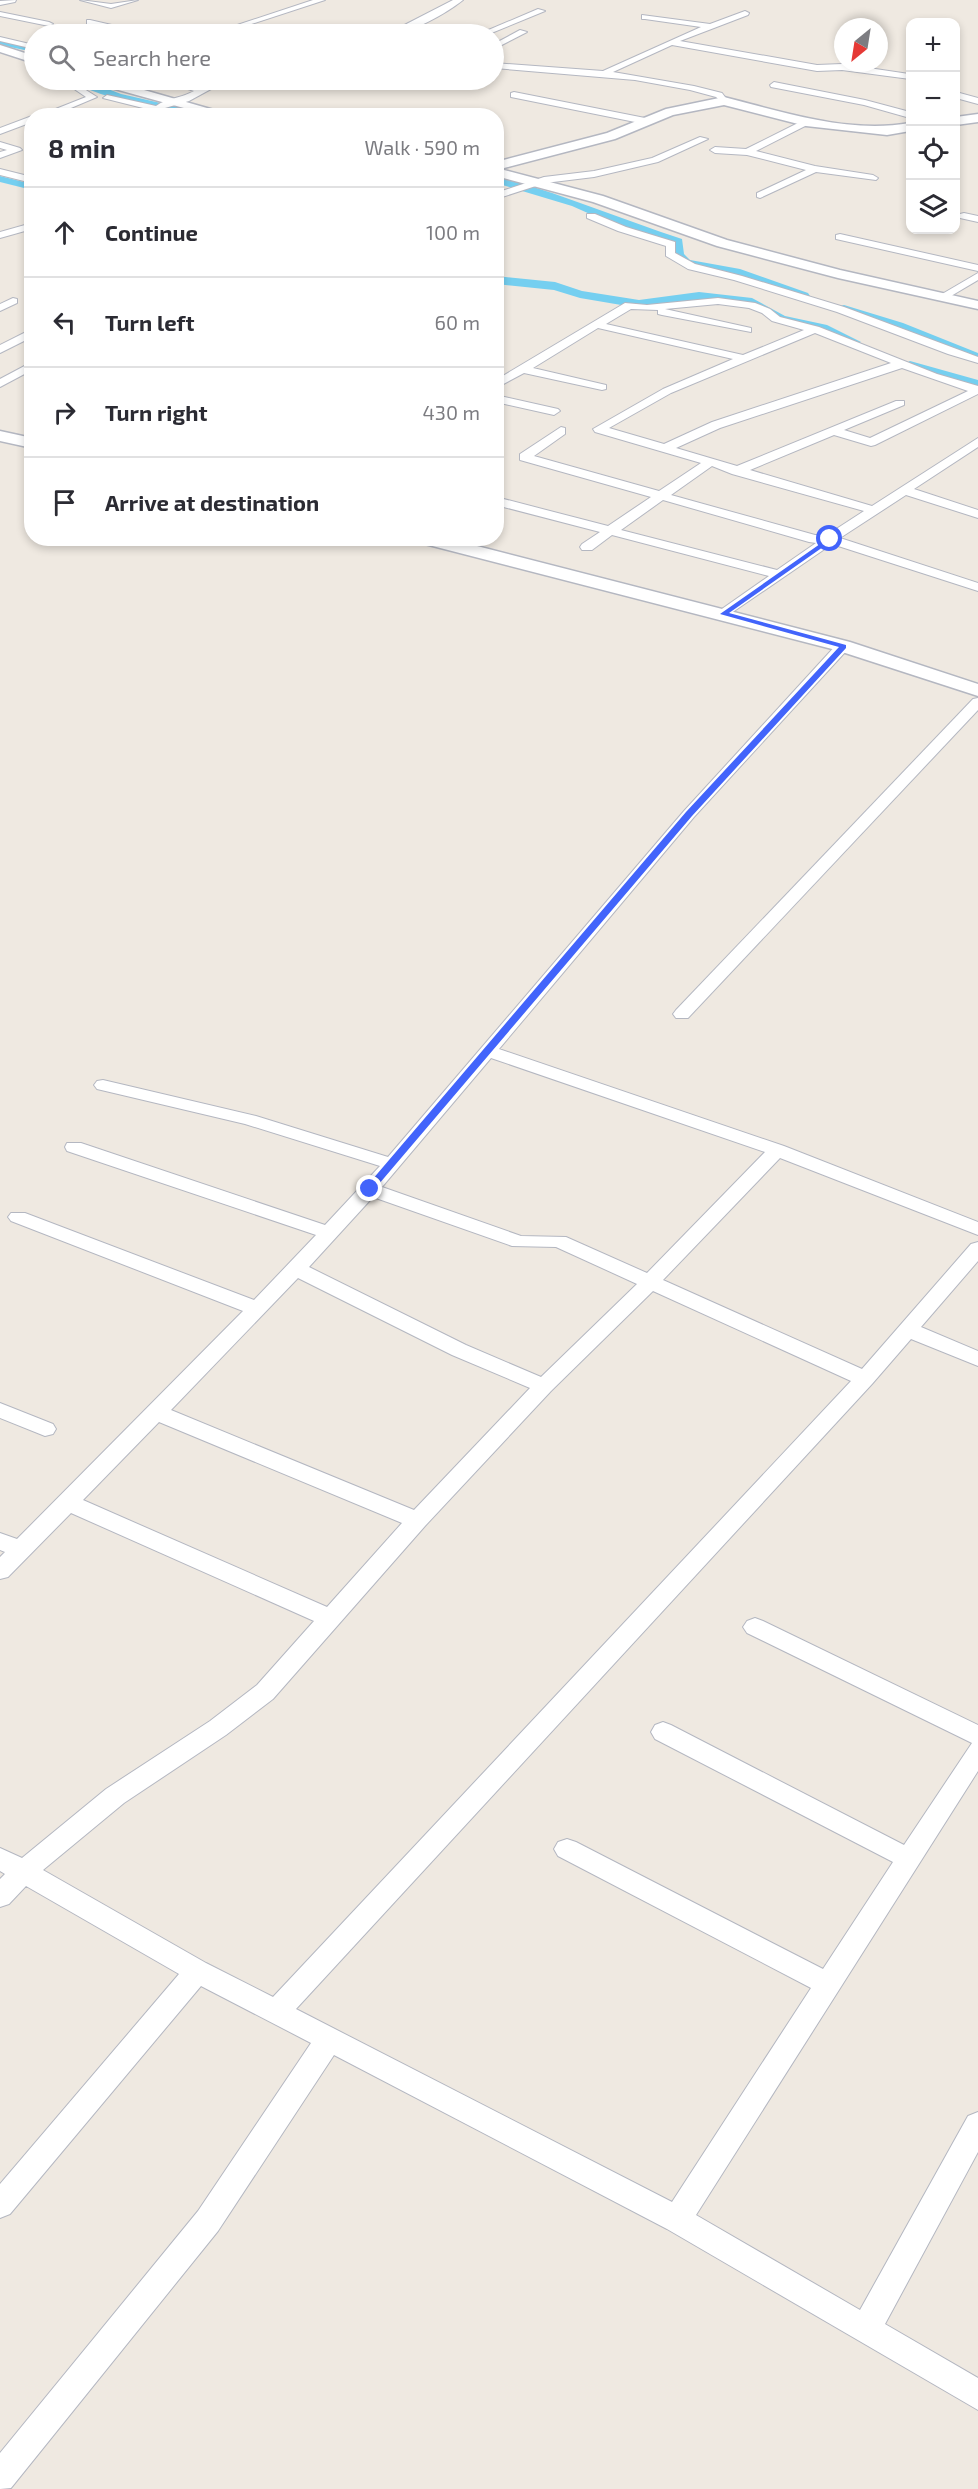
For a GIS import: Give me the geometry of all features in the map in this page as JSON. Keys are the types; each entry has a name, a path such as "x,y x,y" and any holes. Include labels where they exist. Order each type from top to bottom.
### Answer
{"street":[{"path":"0,3 12,0"},
{"path":"84,0 111,6 134,0"},
{"path":"245,24 321,0"},
{"path":"417,24 436,11 459,0"},
{"path":"504,25 541,10"},
{"path":"606,72 671,42 745,13"},
{"path":"0,14 50,24"},
{"path":"645,17 710,27"},
{"path":"90,22 98,24"},
{"path":"504,42 523,32"},
{"path":"0,39 24,45"},
{"path":"671,42 817,68 842,67 906,77"},
{"path":"0,54 6,49 24,56"},
{"path":"504,67 606,72 699,88 719,95 724,101"},
{"path":"774,85 865,103 906,114"},
{"path":"63,108 93,97 81,90"},
{"path":"124,90 171,108"},
{"path":"164,105 186,99 201,90"},
{"path":"514,95 645,121"},
{"path":"960,96 978,101"},
{"path":"107,98 182,108"},
{"path":"504,164 611,136 670,112 724,101 806,122 887,131 906,128"},
{"path":"960,120 978,118"},
{"path":"0,122 15,125"},
{"path":"0,131 24,122"},
{"path":"747,152 806,122"},
{"path":"504,194 551,179 594,174 655,160 703,139"},
{"path":"0,145 17,150 0,155"},
{"path":"715,150 747,152 815,169 873,178"},
{"path":"760,195 815,169"},
{"path":"0,172 24,178"},
{"path":"504,175 534,184 598,198 660,226 809,266 978,305"},
{"path":"504,188 517,190"},
{"path":"591,216 670,244 670,254 675,260 687,265 872,320 958,355 978,360"},
{"path":"964,216 978,219"},
{"path":"641,235 660,226"},
{"path":"0,235 24,228"},
{"path":"840,237 978,268"},
{"path":"942,297 978,276"},
{"path":"0,308 13,301"},
{"path":"647,308 732,302 765,311 783,322 815,329 901,364 978,390"},
{"path":"504,380 629,305 747,330"},
{"path":"598,325 742,358"},
{"path":"815,329 667,391 599,429 873,510"},
{"path":"0,350 24,336"},
{"path":"663,449 716,425 901,364"},
{"path":"523,369 603,387"},
{"path":"0,384 24,370"},
{"path":"834,430 871,442 978,390"},
{"path":"504,400 554,411"},
{"path":"736,471 900,403"},
{"path":"561,431 524,457 814,539 830,539 978,587"},
{"path":"0,435 24,441"},
{"path":"724,614 873,510 976,445"},
{"path":"587,547 709,463"},
{"path":"904,490 978,514"},
{"path":"504,503 779,575"},
{"path":"455,546 843,646 978,690"},
{"path":"0,1571 296,1269 370,1189 689,814 843,646"},
{"path":"682,1014 978,702"},
{"path":"488,1051 777,1150 978,1229"},
{"path":"103,1085 250,1120 392,1164"},
{"path":"74,1147 329,1233"},
{"path":"0,1896 12,1865 218,1728 265,1692 417,1520 544,1386 650,1282 777,1150"},
{"path":"370,1189 519,1242 559,1241 865,1379"},
{"path":"18,1217 257,1309"},
{"path":"276,2012 865,1379 978,1248"},
{"path":"296,1269 459,1350 544,1386"},
{"path":"908,1330 978,1359"},
{"path":"0,1410 45,1429"},
{"path":"156,1412 417,1520"},
{"path":"67,1502 330,1618"},
{"path":"0,1541 21,1550"},
{"path":"755,1628 978,1736"},
{"path":"663,1732 909,1859"},
{"path":"677,2219 978,1751"},
{"path":"567,1849 828,1984"},
{"path":"12,1865 197,1971 677,2219 978,2395"},
{"path":"0,2205 197,1971"},
{"path":"0,2477 208,2221 329,2039"},
{"path":"866,2329 978,2125"}],"waterway":[{"path":"0,42 24,47"},
{"path":"103,90 118,96 175,108"},
{"path":"0,179 24,185"},
{"path":"504,182 576,204 612,220 678,241 678,254 680,259 686,263 736,272 804,296"},
{"path":"504,281 555,286 580,294 639,304 699,296 752,302 781,319 823,328 855,342"},
{"path":"844,309 899,326 978,358"},
{"path":"910,365 978,384"}],"route":[{"path":"370,1189 689,814 843,646 724,614 830,539"}]}
